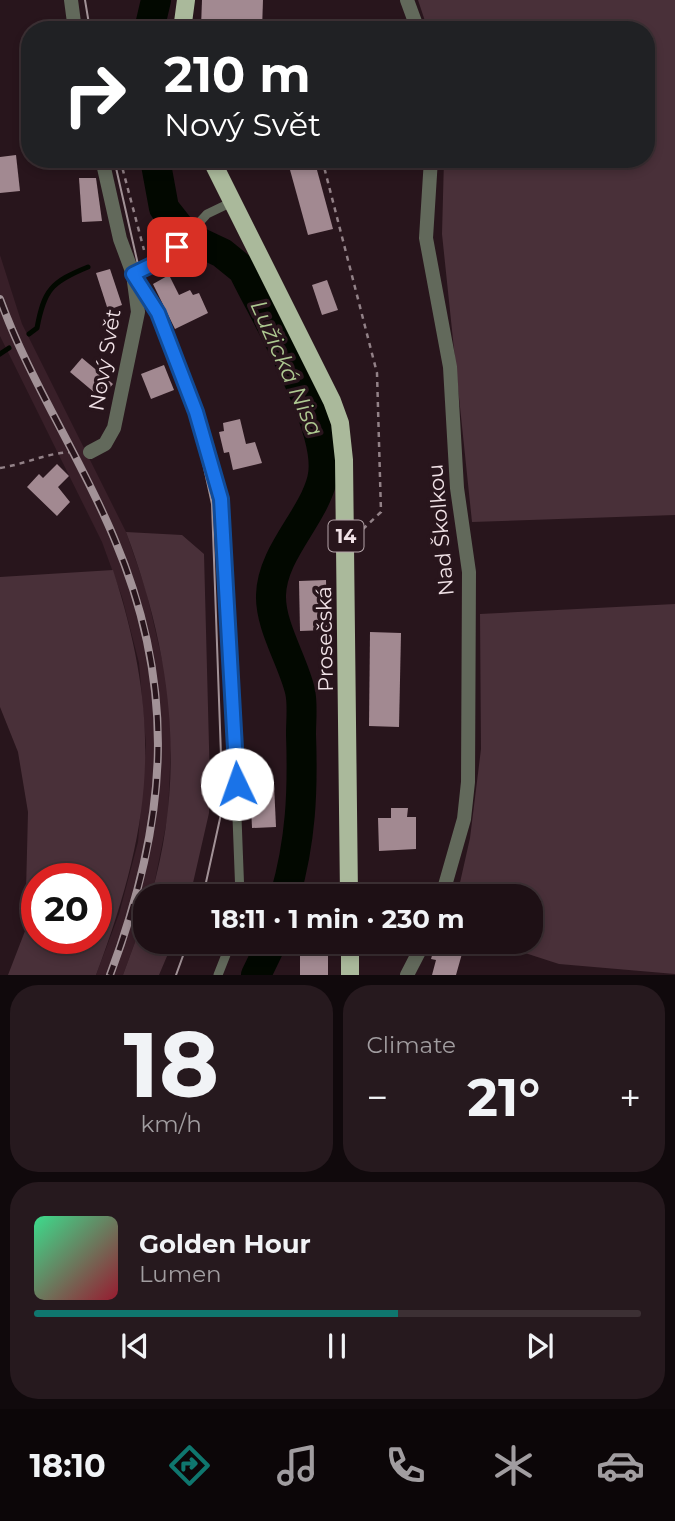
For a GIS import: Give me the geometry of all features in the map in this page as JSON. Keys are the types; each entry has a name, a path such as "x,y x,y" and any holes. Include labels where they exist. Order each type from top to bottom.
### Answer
{"main road":[{"path":"183,21 186,0"},
{"name":"Prosečská","path":"216,168 332,401 340,423 346,531 349,884"},
{"path":"350,954 350,975"}],"street":[{"path":"71,0 74,21"},
{"path":"407,0 415,21"},
{"name":"Nový Svět","path":"90,452 105,444 114,428 138,312 133,274 120,239 104,168"},
{"name":"Nad Školkou","path":"430,168 426,238 450,367 457,488 469,572 468,782 464,819 445,884"},
{"path":"133,274 177,247"},
{"path":"407,975 418,954"}],"lane":[{"path":"177,247 207,214 233,202"},
{"path":"133,274 158,313 196,412 221,499 228,582 241,884"},
{"path":"218,975 227,954"}],"path":[{"path":"122,168 149,265"},
{"path":"324,168 377,373 381,513 363,529 346,531"},
{"path":"0,468 23,464 46,454 90,452"}],"shaded area":[{"path":"418,0 675,0 675,515 472,522 442,234 444,168 655,168 655,21 425,21"},
{"path":"0,255 22,324 126,532 146,590 168,685 171,745 168,815 154,884 133,884 133,948 123,975 96,975 104,954 112,954 112,933 138,842 146,745 139,663 122,597 102,542 0,336"},
{"path":"126,532 182,535 204,554 210,784 209,813 193,884 154,884 169,803 171,757 163,667 141,577"},
{"path":"113,570 129,625 139,677 145,726 145,774 140,821 130,870 112,930 112,863 27,863 28,812 18,752 0,707 0,577"},
{"path":"675,604 675,974 559,964 528,954 543,954 543,884 460,884 470,838 481,749 480,614"},
{"path":"21,941 21,954 103,954 96,975 8,975"},
{"path":"133,948 133,954 168,954 159,975 123,975"}],"building":[{"path":"202,0 263,0 262,21 201,21"},
{"path":"16,155 20,191 0,193 0,157"},
{"path":"289,168 316,168 333,229 308,235"},
{"path":"79,178 96,178 102,221 82,222"},
{"path":"110,269 122,305 108,310 96,273"},
{"path":"169,275 179,295 190,290 193,295 199,293 208,313 175,329 153,284"},
{"path":"327,280 338,310 322,315 312,285"},
{"path":"82,358 113,384 101,398 70,372"},
{"path":"164,365 174,390 151,399 141,374"},
{"path":"240,419 246,444 255,442 262,463 233,470 229,452 224,453 219,432 224,431 223,423"},
{"path":"57,464 69,476 58,487 70,502 57,516 27,487 39,474 43,478"},
{"path":"326,580 327,630 300,631 299,581"},
{"path":"370,632 401,633 399,727 369,726"},
{"path":"274,784 276,827 252,828 250,785"},
{"path":"391,808 408,808 407,817 416,817 416,849 379,851 378,818 391,818"},
{"path":"300,954 328,954 328,975 300,975"},
{"path":"432,954 462,954 456,975 432,975 436,960 431,959"}],"waterway":[{"name":"Lužická Nisa","path":"151,21 156,0"},
{"name":"Lužická Nisa","path":"157,168 164,208 186,236 222,253 243,270 309,404 323,459 322,480 317,494 278,565 271,595 274,619 297,680 301,701 300,816 288,884"},
{"path":"29,334 37,328 46,296 51,289 65,278 88,267"},
{"path":"0,354 9,348"},
{"name":"Lužická Nisa","path":"256,975 266,954"}],"tram line":[{"path":"85,0 88,21"},
{"path":"116,168 139,269 195,426 212,504 222,784 221,814 206,884"},
{"path":"176,975 184,954"}],"railway":[{"path":"0,299 26,360 114,538 135,594 149,649 156,703 158,757 153,810 144,864 110,975"}],"route":[{"path":"177,247 162,260 133,274 158,313 196,412 221,499 228,582 237,784"}]}
